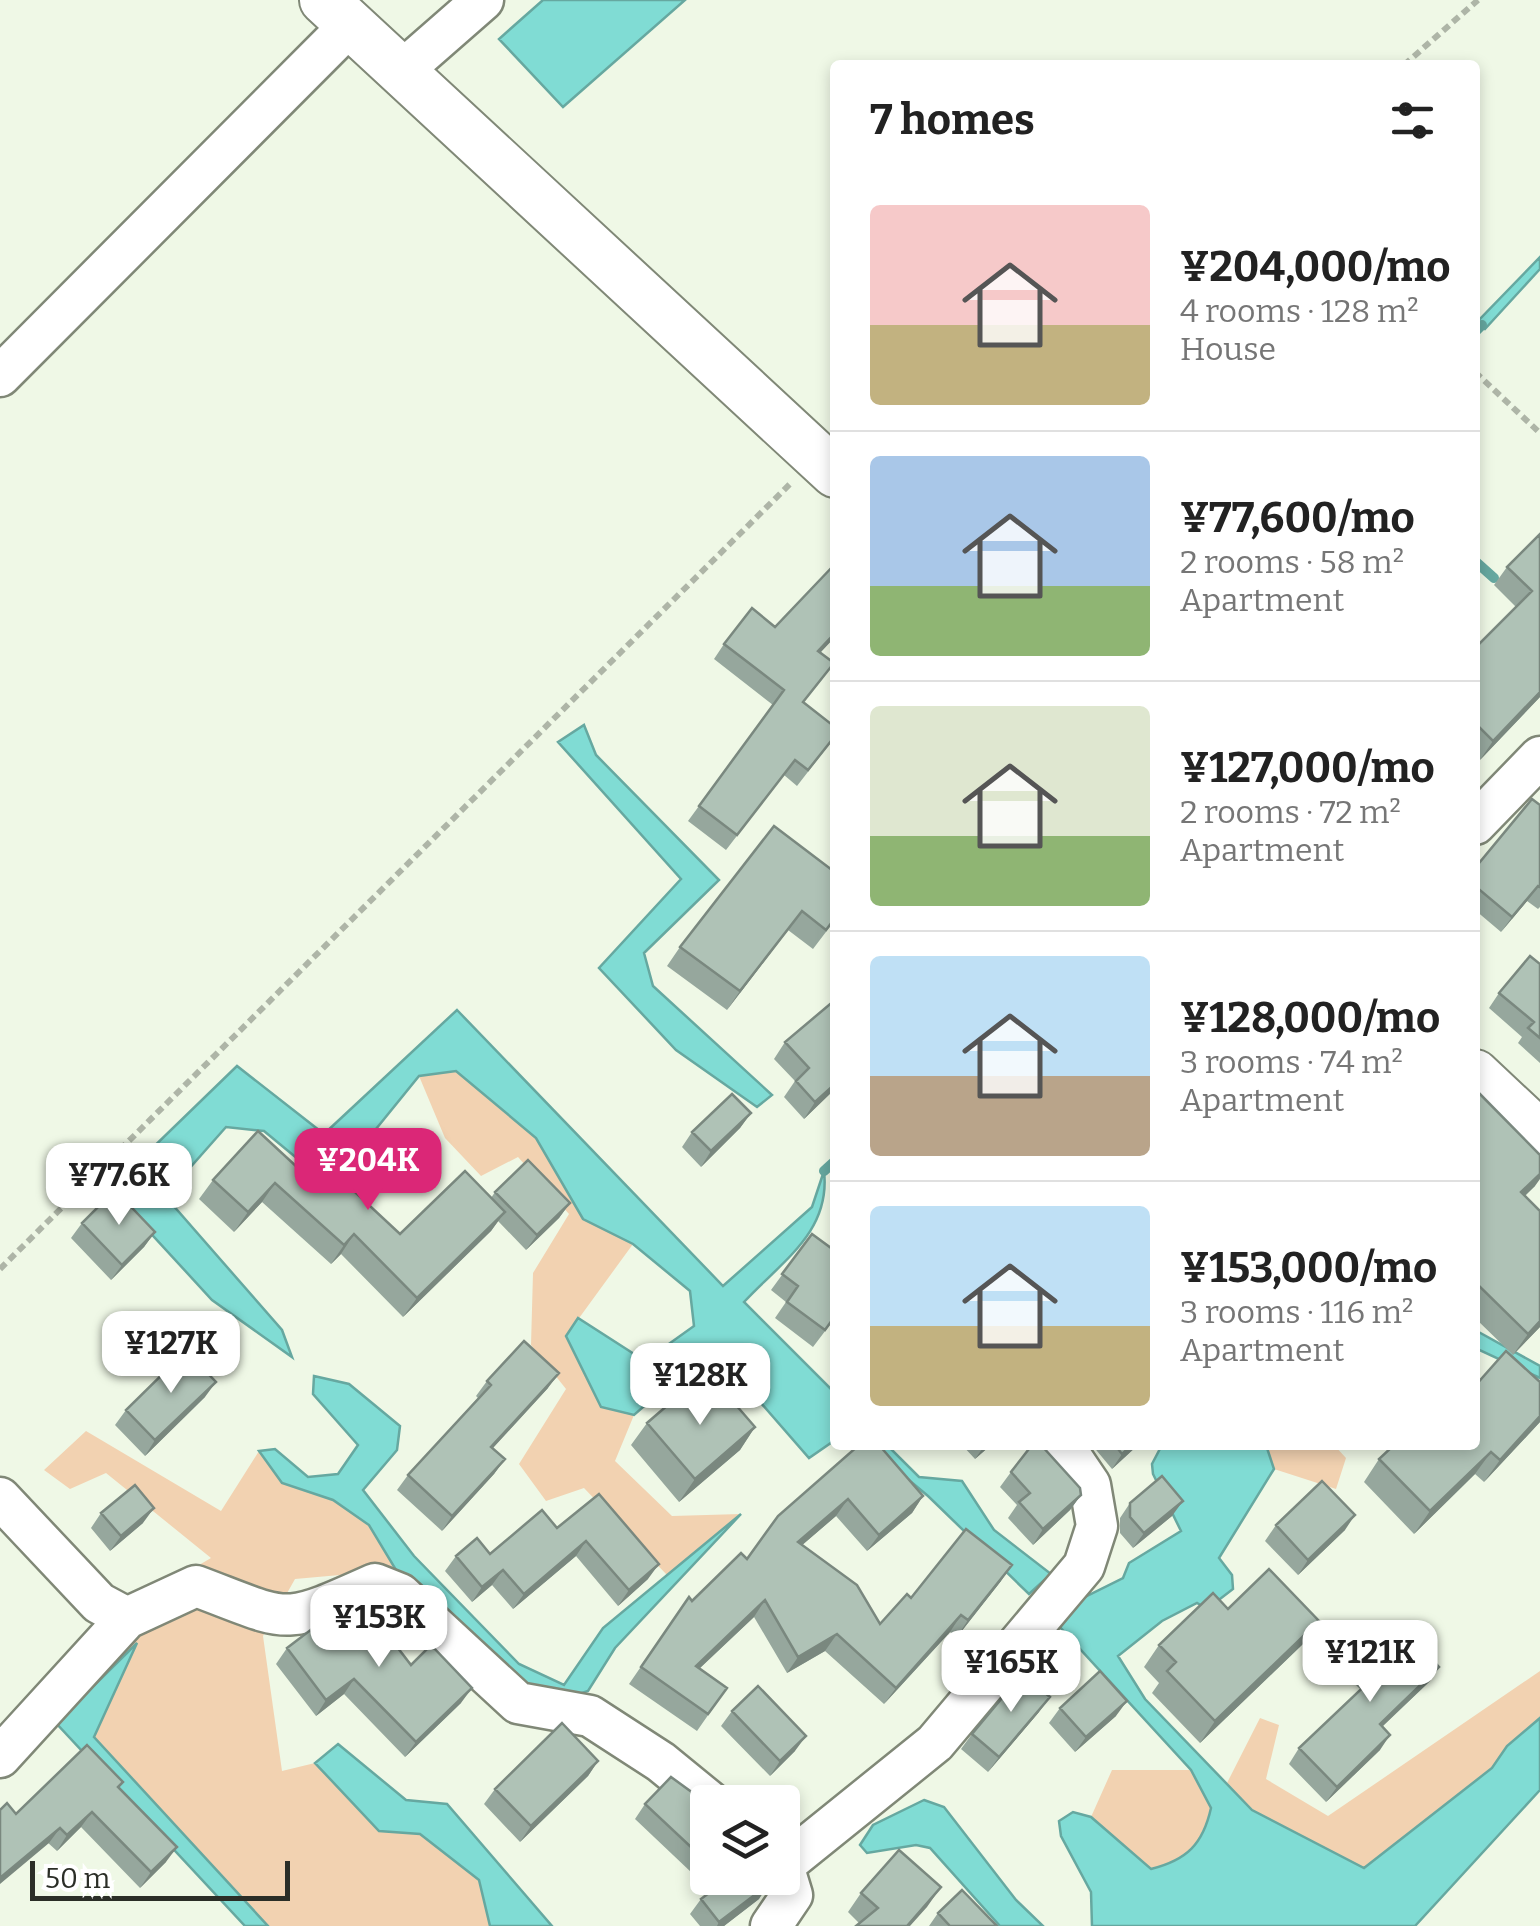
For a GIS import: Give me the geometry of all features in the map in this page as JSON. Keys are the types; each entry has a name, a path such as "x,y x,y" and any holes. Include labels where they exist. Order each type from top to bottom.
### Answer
{"street":[{"path":"404,70 483,0"},
{"path":"0,376 338,12 824,462"},
{"path":"1480,819 1540,757"},
{"path":"1480,1079 1540,1136"},
{"path":"800,1850 936,1743 1084,1566 1097,1526 1090,1485 1066,1450"},
{"path":"0,1498 99,1603 127,1618"},
{"path":"0,1757 127,1618 196,1586 268,1615 288,1618 307,1615 375,1584 400,1594 518,1703 590,1716 690,1786"},
{"path":"771,1926 792,1895"}],"path":[{"path":"1410,60 1478,0"},
{"path":"1480,377 1540,433"},
{"path":"0,1269 795,478 824,462"}],"shaded area":[{"path":"456,1071 536,1138 583,1219 633,1244 566,1336 601,1407 634,1415 615,1461 672,1516 741,1514 667,1575 584,1488 546,1501 519,1464 566,1389 531,1345 533,1273 569,1214 518,1157 481,1176 445,1138 419,1076"},
{"path":"86,1431 221,1511 259,1451 282,1482 333,1500 369,1525 396,1570 295,1579 263,1636 282,1771 315,1763 379,1831 420,1834 479,1880 490,1926 268,1926 94,1737 47,1693 100,1623 211,1558 106,1473 70,1489 44,1470"},
{"path":"1268,1450 1339,1450 1346,1458 1336,1489 1274,1469"},
{"path":"1540,1671 1540,1718 1507,1746 1492,1768 1364,1869 1252,1810 1227,1783 1260,1718 1279,1725 1266,1779 1328,1816"},
{"path":"1112,1770 1191,1770 1211,1808 1192,1849 1151,1869 1091,1817"}],"water":[{"path":"543,0 685,0 563,107 499,39"},
{"path":"1540,257 1540,269 1485,329 1480,319"},
{"path":"584,725 596,755 719,880 644,953 653,986 772,1095 757,1107 676,1050 599,968 681,879 558,742"},
{"path":"457,1010 723,1286 812,1207 824,1171 820,1211 812,1228 788,1259 744,1302 830,1388 830,1443 809,1458 733,1371 681,1374 634,1415 601,1407 566,1336 578,1318 645,1361 694,1326 690,1291 633,1244 583,1219 536,1138 456,1071 419,1076 363,1145 377,1192 363,1213 264,1131 226,1127 165,1196 282,1330 292,1357 212,1300 110,1189 237,1066 324,1134"},
{"path":"1480,1333 1540,1366 1540,1378 1480,1350"},
{"path":"314,1376 349,1384 400,1426 397,1450 363,1490 414,1556 519,1664 564,1685 603,1628 741,1514 615,1648 588,1691 555,1702 517,1686 396,1570 369,1525 333,1500 282,1483 259,1451 275,1449 308,1477 338,1474 358,1445 313,1394"},
{"path":"873,1450 892,1450 919,1477 962,1481 994,1530 1051,1574 1029,1594 928,1496"},
{"path":"1159,1450 1268,1450 1274,1469 1219,1558 1232,1575 1233,1589 1207,1609 1197,1603 1162,1621 1118,1656 1145,1699 1252,1810 1364,1868 1492,1768 1507,1746 1540,1718 1540,1790 1415,1926 1092,1926 1091,1892 1061,1836 1059,1821 1073,1812 1091,1817 1151,1869 1192,1849 1211,1808 1191,1770 1059,1626 1071,1604 1123,1578 1129,1563 1181,1531 1153,1474 1152,1464"},
{"path":"137,1643 94,1737 268,1926 245,1926 56,1723"},
{"path":"338,1744 406,1800 447,1804 552,1926 490,1926 479,1880 420,1834 379,1831 315,1763"},
{"path":"924,1800 944,1807 1016,1900 1043,1926 1000,1926 930,1848 916,1845 867,1853 860,1845 873,1825"}],"building":[{"path":"1540,534 1540,692 1493,741 1480,728 1480,643 1532,591 1507,567"},
{"path":"830,569 830,638 818,651 830,660 830,668 803,702 830,723 830,742 808,770 795,760 737,835 699,806 784,690 724,644 752,608 775,627"},
{"path":"1532,799 1540,805 1540,887 1512,917 1480,890 1480,862"},
{"path":"774,826 830,868 830,925 826,930 802,911 740,991 680,947"},
{"path":"1530,956 1540,964 1540,1038 1528,1028 1534,1022 1499,993"},
{"path":"830,1004 830,1088 815,1102 796,1081 809,1068 785,1042"},
{"path":"732,1094 751,1113 711,1151 692,1132"},
{"path":"1480,1094 1540,1155 1540,1174 1521,1192 1540,1211 1540,1321 1528,1334 1480,1287"},
{"path":"258,1131 312,1181 326,1165 400,1234 465,1171 505,1212 417,1298 354,1234 344,1245 275,1183 248,1212 213,1180"},
{"path":"528,1160 570,1203 537,1235 495,1192"},
{"path":"115,1190 155,1232 122,1265 82,1223"},
{"path":"812,1234 830,1247 830,1323 825,1330 787,1302 798,1286 782,1274"},
{"path":"524,1341 559,1373 491,1447 505,1459 452,1516 408,1475 491,1385 487,1381"},
{"path":"186,1351 216,1382 155,1440 126,1410"},
{"path":"1506,1351 1540,1382 1540,1416 1500,1460 1491,1452 1430,1511 1379,1459 1389,1450 1480,1450 1480,1380"},
{"path":"698,1379 720,1405 729,1397 755,1427 695,1479 647,1423"},
{"path":"853,1450 883,1450 923,1496 879,1535 848,1499 798,1542 857,1585 880,1624 907,1594 911,1598 966,1529 1012,1565 968,1620 961,1615 896,1688 837,1634 798,1657 765,1600 696,1666 727,1688 708,1714 641,1667 689,1597 692,1601 741,1553 747,1559 778,1516"},
{"path":"1028,1450 1046,1450 1080,1488 1081,1495 1043,1529 1019,1502 1030,1493 1011,1472"},
{"path":"1162,1476 1183,1501 1144,1533 1130,1517 1130,1503"},
{"path":"1322,1481 1355,1515 1308,1560 1276,1525"},
{"path":"135,1485 154,1508 121,1536 101,1513"},
{"path":"599,1494 659,1564 629,1590 586,1541 524,1594 503,1570 482,1587 456,1556 477,1538 490,1554 542,1510 557,1528"},
{"path":"1269,1569 1319,1621 1215,1721 1167,1671 1176,1662 1159,1645 1213,1593 1228,1609"},
{"path":"364,1604 411,1665 431,1645 472,1688 416,1742 354,1679 326,1700 287,1648 325,1619"},
{"path":"1396,1622 1439,1667 1380,1724 1390,1735 1337,1787 1299,1748 1374,1677 1357,1659"},
{"path":"1100,1671 1127,1701 1086,1737 1060,1708"},
{"path":"1022,1674 1050,1697 999,1757 972,1734"},
{"path":"758,1686 806,1736 780,1761 732,1711"},
{"path":"562,1723 598,1761 531,1826 495,1789"},
{"path":"87,1745 123,1782 118,1787 177,1847 151,1872 92,1812 67,1835 60,1828 0,1878 0,1810 7,1803 16,1814"},
{"path":"671,1777 690,1791 690,1846 645,1804"},
{"path":"899,1850 941,1887 907,1926 856,1926 878,1908 861,1893"},
{"path":"962,1890 997,1926 950,1926 938,1913"},
{"path":"706,1895 755,1895 719,1922 701,1899"}],"waterway":[{"path":"1480,565 1494,578"},
{"path":"824,1171 830,1166"}]}
